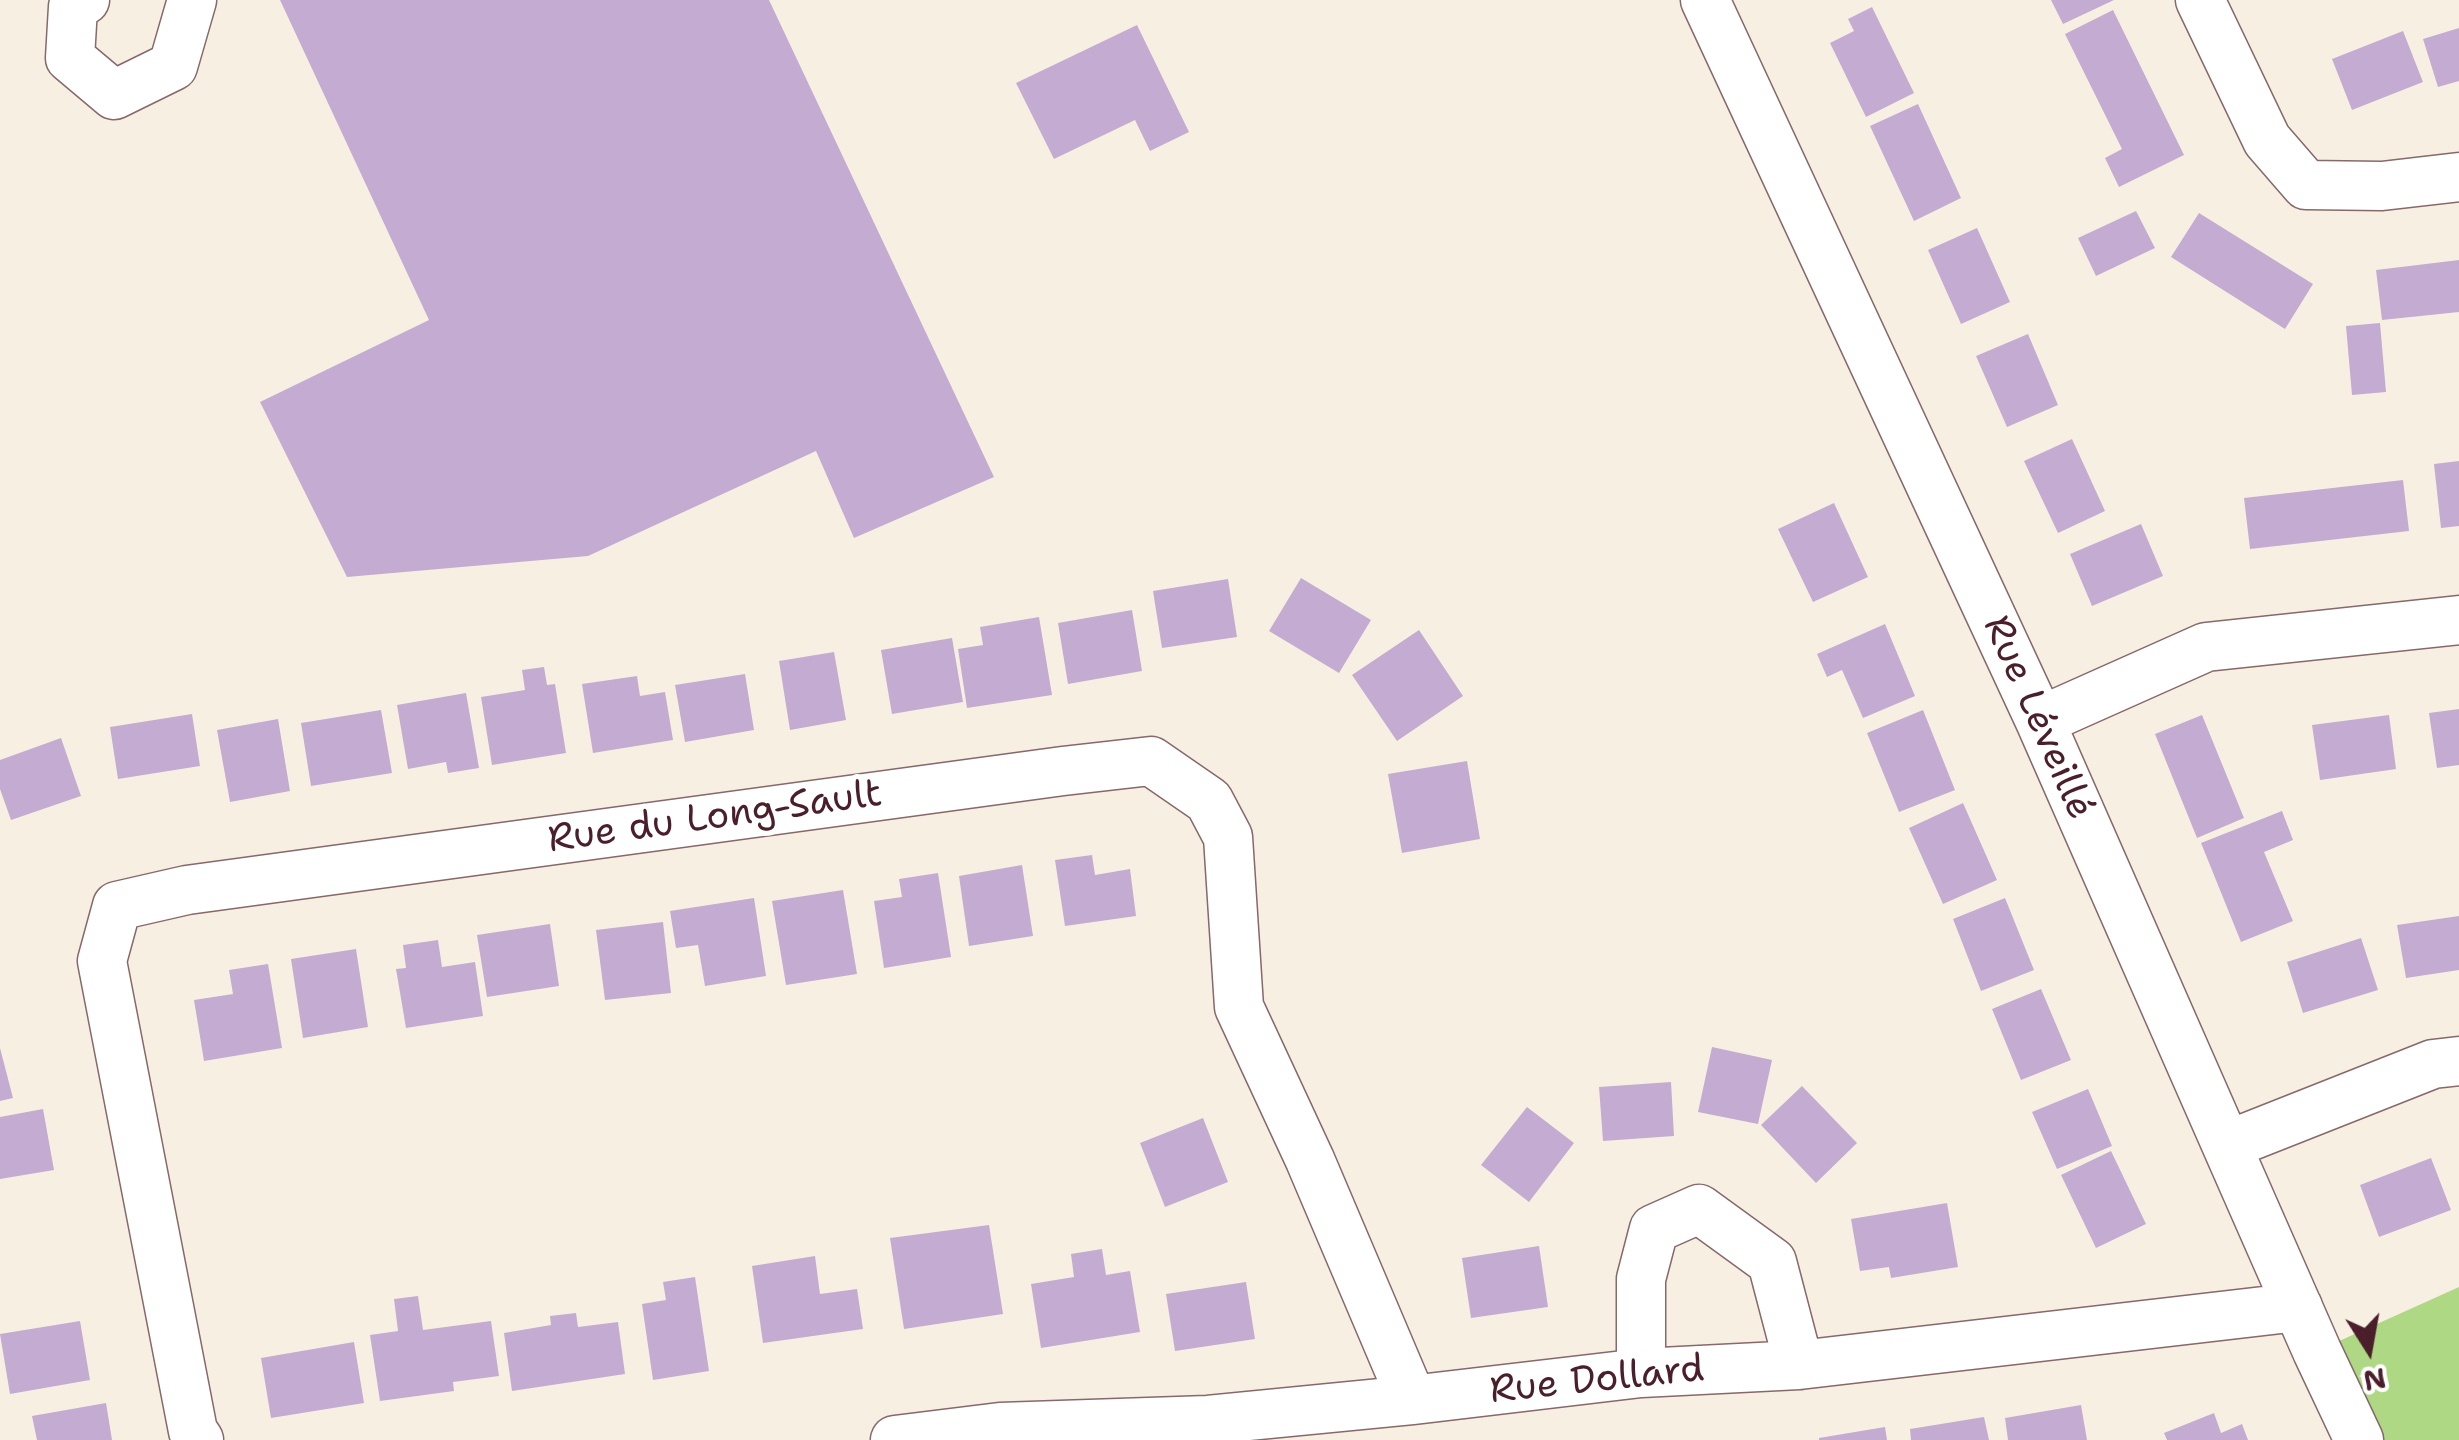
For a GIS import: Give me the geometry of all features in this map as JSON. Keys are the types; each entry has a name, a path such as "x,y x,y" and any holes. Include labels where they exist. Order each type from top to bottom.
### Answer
{"street":[{"path":"84,0 73,7 70,58 114,95 173,66 192,0"},
{"path":"2200,0 2268,140 2306,186 2382,186 2459,178"},
{"name":"Rue Léveillé","path":"1717,4 2360,1440"},
{"path":"2040,721 2206,647 2459,620"},
{"name":"Rue du Long-Sault","path":"198,1440 102,961 117,906 206,888 1151,761 1209,802 1228,837 1239,1007 1310,1160 1412,1400"},
{"path":"2228,1144 2433,1064 2459,1061"},
{"path":"1642,1373 1640,1279 1654,1229 1699,1209 1772,1262 1799,1364"},
{"name":"Rue Dollard","path":"895,1440 1000,1428 1208,1420 1642,1373 1799,1364 2298,1307"}],"green space":[{"path":"2459,1287 2459,1440 2359,1440 2317,1351"}],"building":[{"path":"280,0 769,0 994,477 854,538 816,451 588,556 347,577 260,402 429,320"},
{"path":"2051,0 2114,0 2063,24"},
{"path":"1872,7 1914,93 1866,117 1830,43 1854,31 1848,19"},
{"path":"2113,10 2184,155 2119,187 2105,158 2122,149 2065,34"},
{"path":"1137,25 1189,132 1150,151 1135,120 1054,159 1016,83"},
{"path":"2459,28 2459,81 2438,87 2423,39"},
{"path":"2403,31 2423,82 2352,110 2332,59"},
{"path":"1918,104 1961,198 1914,221 1870,126"},
{"path":"2136,211 2155,248 2096,276 2078,238"},
{"path":"2199,213 2313,284 2285,329 2171,257"},
{"path":"1977,228 2010,302 1961,324 1928,250"},
{"path":"2459,260 2459,312 2382,320 2376,270"},
{"path":"2380,323 2386,392 2352,395 2346,326"},
{"path":"2028,334 2058,405 2007,427 1976,356"},
{"path":"2072,439 2105,511 2058,533 2024,461"},
{"path":"2459,461 2459,526 2441,528 2434,464"},
{"path":"2403,480 2409,531 2250,549 2244,498"},
{"path":"1834,503 1868,577 1813,602 1778,529"},
{"path":"2141,524 2163,576 2092,606 2070,554"},
{"path":"1301,578 1371,620 1339,673 1269,631"},
{"path":"1228,579 1237,637 1162,648 1153,591"},
{"path":"1132,610 1142,671 1068,684 1058,623"},
{"path":"1039,617 1052,695 967,708 958,649 983,645 980,627"},
{"path":"1885,624 1915,696 1863,718 1842,670 1827,677 1817,654"},
{"path":"1419,630 1463,696 1397,741 1352,675"},
{"path":"952,638 963,702 892,714 881,650"},
{"path":"834,652 846,720 790,730 779,661"},
{"path":"544,667 547,685 555,684 566,753 492,765 481,697 525,690 522,670"},
{"path":"745,674 754,730 685,742 675,685"},
{"path":"637,676 640,696 665,692 673,740 593,753 582,684"},
{"path":"466,693 479,768 448,773 446,762 408,769 397,705"},
{"path":"2459,709 2459,765 2437,768 2429,713"},
{"path":"381,710 392,773 311,786 301,723"},
{"path":"1923,710 1955,790 1899,812 1867,733"},
{"path":"192,714 200,766 118,779 110,727"},
{"path":"2202,715 2244,818 2197,838 2155,734"},
{"path":"2389,715 2396,769 2320,780 2312,725"},
{"path":"278,719 290,791 230,802 217,730"},
{"path":"61,738 81,796 11,820 0,789 0,760"},
{"path":"1467,761 1480,839 1402,853 1388,774"},
{"path":"1963,803 1997,880 1943,904 1909,828"},
{"path":"2282,811 2293,840 2264,852 2293,921 2241,942 2201,843"},
{"path":"1092,855 1095,875 1130,869 1136,916 1065,926 1055,860"},
{"path":"1022,865 1033,936 969,946 959,876"},
{"path":"938,873 951,957 884,968 874,901 902,897 899,879"},
{"path":"843,890 857,974 786,985 772,901"},
{"path":"754,898 766,976 705,986 698,945 676,948 670,911"},
{"path":"2005,898 2034,970 1981,991 1953,919"},
{"path":"2459,916 2459,970 2406,978 2397,925"},
{"path":"663,922 671,993 605,1000 596,930"},
{"path":"550,924 559,986 487,997 477,935"},
{"path":"2361,938 2378,990 2303,1013 2287,962"},
{"path":"438,940 442,967 475,962 483,1016 406,1028 396,969 406,968 403,945"},
{"path":"356,949 368,1027 303,1038 291,959"},
{"path":"268,964 282,1048 204,1061 194,1000 233,994 229,970"},
{"path":"2041,989 2071,1060 2021,1080 1992,1009"},
{"path":"1712,1047 1772,1060 1758,1124 1698,1112"},
{"path":"0,1048 13,1098 0,1101"},
{"path":"1671,1082 1674,1136 1603,1141 1599,1087"},
{"path":"1802,1086 1857,1143 1816,1183 1761,1125"},
{"path":"2088,1089 2112,1146 2057,1169 2032,1112"},
{"path":"1527,1107 1574,1143 1529,1202 1481,1165"},
{"path":"43,1109 54,1170 0,1179 0,1117"},
{"path":"1203,1118 1228,1182 1165,1207 1140,1143"},
{"path":"2111,1151 2146,1224 2096,1248 2061,1175"},
{"path":"2431,1158 2451,1210 2379,1237 2360,1185"},
{"path":"1947,1203 1958,1267 1891,1278 1889,1267 1860,1271 1851,1219"},
{"path":"989,1225 1003,1314 904,1329 890,1238"},
{"path":"1539,1246 1548,1307 1471,1318 1462,1258"},
{"path":"1102,1249 1106,1275 1130,1271 1140,1332 1041,1348 1031,1284 1074,1277 1071,1254"},
{"path":"815,1256 820,1294 857,1289 863,1329 763,1343 752,1266"},
{"path":"695,1277 709,1371 653,1380 642,1304 666,1300 663,1282"},
{"path":"1246,1282 1255,1339 1175,1351 1166,1294"},
{"path":"418,1296 423,1330 491,1321 499,1376 453,1382 454,1391 380,1401 370,1335 398,1331 394,1299"},
{"path":"576,1313 578,1327 618,1322 625,1374 512,1391 504,1333 551,1325 550,1316"},
{"path":"80,1321 90,1380 10,1394 0,1334"},
{"path":"354,1342 364,1403 271,1418 261,1358"},
{"path":"106,1403 112,1440 37,1440 32,1416"},
{"path":"2081,1405 2087,1440 2008,1440 2005,1418"},
{"path":"2214,1413 2221,1433 2242,1424 2248,1440 2167,1440 2164,1433"},
{"path":"1984,1417 1989,1440 1911,1440 1910,1429"},
{"path":"1885,1427 1887,1440 1819,1440 1819,1438"}]}
